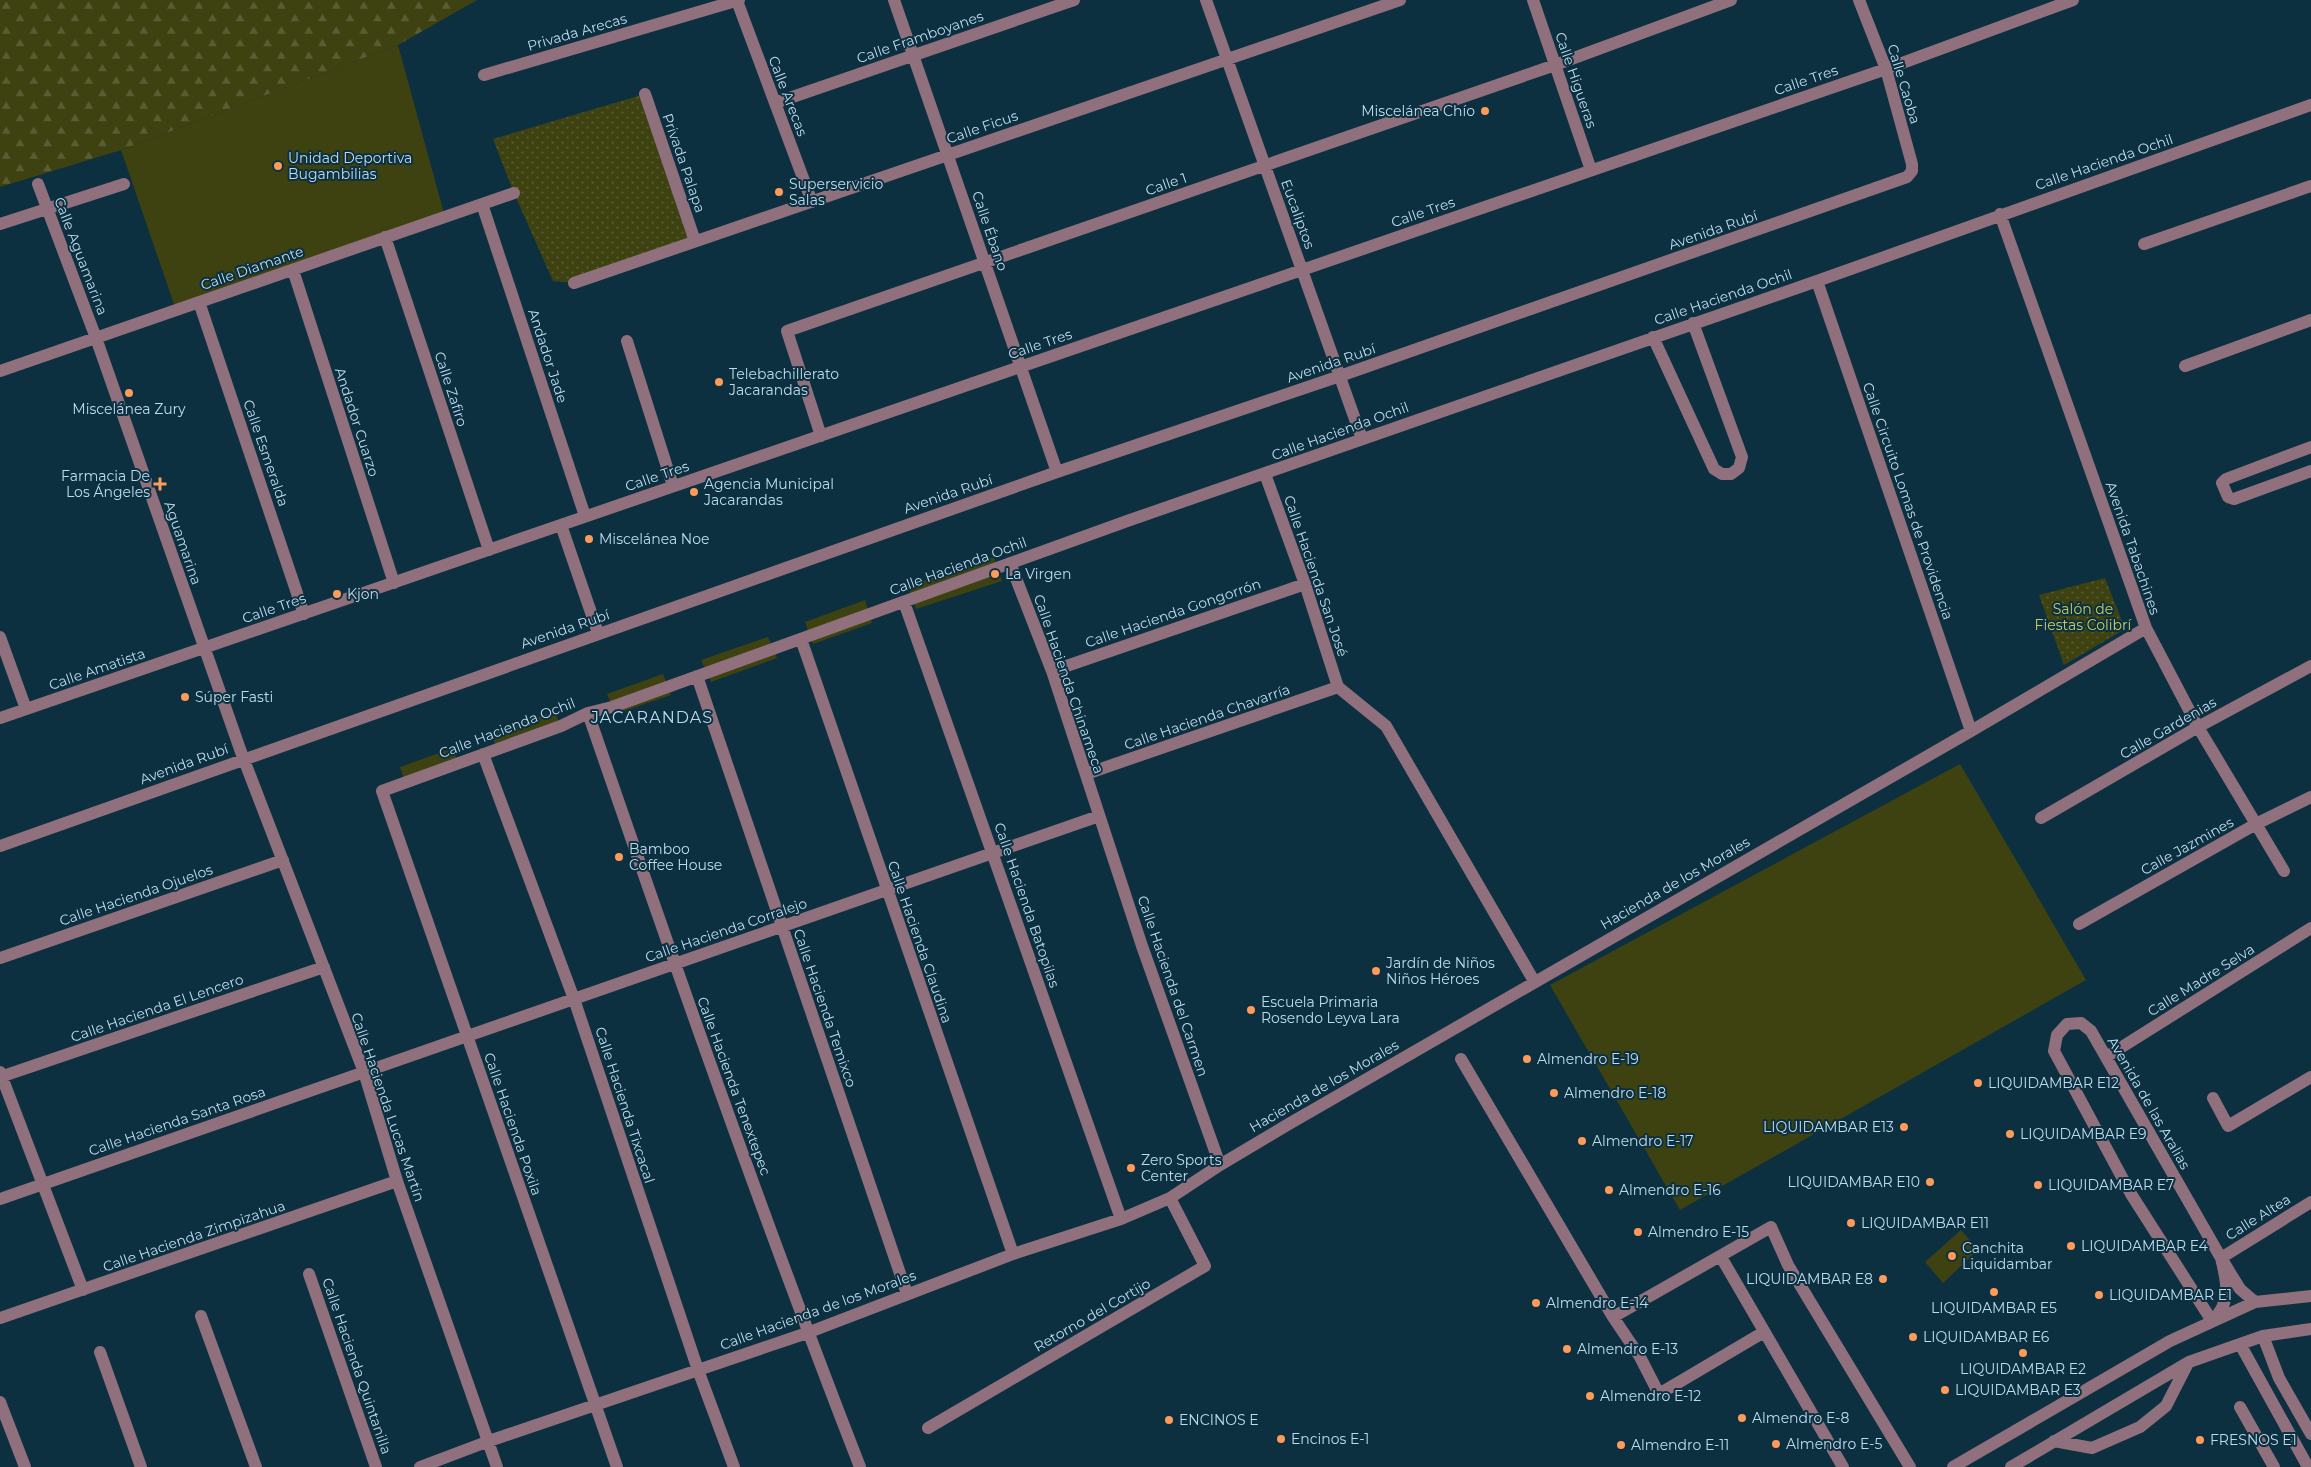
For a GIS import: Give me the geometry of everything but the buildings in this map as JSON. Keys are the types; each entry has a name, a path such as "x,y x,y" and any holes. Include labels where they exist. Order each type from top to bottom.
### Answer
{"street":[{"name":"Privada Arecas","path":"484,75 719,3 738,0"},
{"name":"Calle Arecas","path":"738,0 812,202"},
{"name":"Calle Ébano","path":"894,0 1057,472"},
{"name":"Calle Framboyanes","path":"775,103 1074,0"},
{"name":"Eucaliptos","path":"1206,0 1362,439"},
{"name":"Calle Ficus","path":"574,283 1400,0"},
{"name":"Calle Higueras","path":"1533,0 1591,170"},
{"name":"Calle 1","path":"821,436 787,331 1556,65 1731,0"},
{"name":"Calle Caoba","path":"1859,0 1886,69 1912,164 1912,171 1907,177"},
{"name":"Calle Tres","path":"204,648 1886,69 2073,0"},
{"name":"Privada Palapa","path":"645,94 695,241"},
{"name":"Calle Hacienda Ochil","path":"382,791 561,726 588,713 612,707 669,687 1010,563 2311,106"},
{"name":"Avenida Rubí","path":"0,846 598,633 1907,177"},
{"name":"Calle Aguamarina","path":"38,184 96,338"},
{"path":"0,224 124,184"},
{"path":"2144,244 2311,186"},
{"name":"Calle Diamante","path":"0,372 514,193"},
{"name":"Andador Jade","path":"482,204 585,516"},
{"name":"Avenida Tabachines","path":"2000,214 2146,628 2198,727 2284,871"},
{"name":"Calle Zafiro","path":"385,238 489,550"},
{"name":"Andador Cuarzo","path":"293,270 394,583"},
{"name":"Calle Circuito Lomas de Providencia","path":"1817,281 1971,731"},
{"name":"Calle Esmeralda","path":"200,302 304,614"},
{"path":"2185,366 2311,320"},
{"path":"1653,337 1714,469 1722,474 1731,474 1739,468 1742,457 1693,323"},
{"name":"Aguamarina","path":"96,338 244,758"},
{"path":"627,341 673,486"},
{"path":"2311,448 2226,478 2222,483 2228,497 2234,499 2311,471"},
{"name":"Calle Hacienda San José","path":"1265,474 1305,584 1338,687"},
{"path":"560,525 598,633"},
{"name":"Calle Hacienda Chinameca","path":"1010,563 1052,670 1098,816"},
{"name":"Calle Hacienda Gongorrón","path":"1052,670 1305,584"},
{"name":"Calle Hacienda Batopilas","path":"904,602 1121,1219"},
{"name":"Hacienda de los Morales","path":"1220,1165 1534,981 1971,731 2146,628"},
{"path":"0,637 26,709"},
{"name":"Calle Hacienda Claudina","path":"801,639 1013,1254"},
{"name":"Calle Amatista","path":"0,718 204,648"},
{"name":"Calle Gardenias","path":"2041,818 2198,727 2311,666"},
{"name":"Calle Hacienda Temixco","path":"696,676 907,1294"},
{"path":"1338,687 1386,726 1534,981"},
{"name":"Calle Hacienda Chavarría","path":"1086,774 1338,687"},
{"name":"Calle Hacienda Tenextepec","path":"588,713 674,964 808,1333 860,1467"},
{"name":"Calle Hacienda Tixcacal","path":"483,754 574,999 698,1370 734,1467"},
{"name":"Calle Hacienda Lucas Martín","path":"244,758 364,1072 397,1181 497,1467"},
{"name":"Calle Hacienda Poxila","path":"382,791 594,1406 617,1467"},
{"name":"Calle Jazmines","path":"2079,924 2256,824 2311,796"},
{"name":"Calle Hacienda Corralejo","path":"364,1072 1098,816"},
{"name":"Calle Hacienda del Carmen","path":"1098,816 1220,1165"},
{"name":"Calle Hacienda Ojuelos","path":"0,958 283,860"},
{"name":"Calle Madre Selva","path":"2106,1057 2311,928"},
{"name":"Calle Hacienda El Lencero","path":"1,1075 324,967"},
{"name":"Avenida de las Aralias","path":"2221,1258 2227,1280 2226,1301 2219,1315 2212,1321 2131,1194 2054,1051 2057,1035 2067,1024 2081,1023 2091,1031 2221,1258 2240,1289 2255,1302"},
{"path":"1461,1059 1613,1317 1640,1357 1659,1394 1764,1332"},
{"name":"Calle Hacienda Santa Rosa","path":"0,1198 364,1072"},
{"path":"1,1075 82,1290"},
{"path":"2213,1098 2228,1126 2311,1077"},
{"name":"Calle Hacienda de los Morales","path":"420,1467 488,1441 808,1333 1013,1254 1121,1219 1170,1198 1220,1165"},
{"name":"Calle Hacienda Zimpizahua","path":"0,1318 397,1181"},
{"name":"Retorno del Cortijo","path":"928,1428 1205,1266 1170,1198"},
{"name":"Calle Altea","path":"2221,1258 2311,1202"},
{"path":"1613,1317 1771,1228 1788,1265 1910,1467"},
{"path":"1721,1257 1843,1467"},
{"name":"Calle Hacienda Quintanilla","path":"309,1274 376,1467"},
{"path":"1953,1467 2170,1341 2255,1302 2311,1296"},
{"path":"201,1316 256,1467"},
{"path":"2011,1467 2189,1362 2263,1336 2311,1328"},
{"path":"2263,1336 2279,1378 2311,1434"},
{"path":"2240,1344 2308,1467"},
{"path":"100,1352 141,1467"},
{"path":"2054,1441 2092,1448 2140,1427 2166,1406 2189,1362"},
{"path":"0,1402 25,1467"},
{"path":"2240,1407 2274,1467"}],"green space":[{"path":"0,0 477,0 398,45 121,150 0,187"},
{"name":"Unidad Deportiva Bugambilias","path":"398,45 445,217 176,310 121,150"},
{"path":"645,94 695,241 574,283 553,281 514,193 493,139"},
{"path":"994,557 1002,581 916,609 908,586"},
{"name":"Salón de Fiestas Colibrí","path":"2105,578 2125,629 2064,665 2039,595"},
{"path":"865,600 872,623 813,644 805,622"},
{"path":"768,637 777,658 711,682 701,660"},
{"path":"663,674 671,695 615,714 607,694"},
{"path":"555,711 562,731 499,754 491,734"},
{"path":"453,748 460,768 405,782 400,767"},
{"path":"1960,764 2086,980 1680,1210 1550,985"},
{"name":"Canchita Liquidambar","path":"1961,1230 1978,1250 1943,1283 1925,1262"}],"place":[{"name":"Miscelánea Chío","path":"1485,111"},
{"name":"Unidad Deportiva Bugambilias","path":"278,166"},
{"name":"Superservicio Salas","path":"779,192"},
{"name":"Telebachillerato Jacarandas","path":"719,382"},
{"name":"Miscelánea Zury","path":"129,393"},
{"name":"Farmacia De Los Ángeles","path":"160,484"},
{"name":"Agencia Municipal Jacarandas","path":"694,492"},
{"name":"Miscelánea Noe","path":"589,539"},
{"name":"La Virgen","path":"995,574"},
{"name":"Kjon","path":"337,594"},
{"name":"Súper Fasti","path":"185,697"},
{"name":"Bamboo Coffee House","path":"619,857"},
{"name":"Jardín de Niños Niños Héroes","path":"1376,971"},
{"name":"Escuela Primaria Rosendo Leyva Lara","path":"1251,1010"},
{"name":"Almendro E-19","path":"1527,1059"},
{"name":"LIQUIDAMBAR E12","path":"1978,1083"},
{"name":"Almendro E-18","path":"1554,1093"},
{"name":"LIQUIDAMBAR E13","path":"1904,1127"},
{"name":"LIQUIDAMBAR E9","path":"2010,1134"},
{"name":"Almendro E-17","path":"1582,1141"},
{"name":"Zero Sports Center","path":"1131,1168"},
{"name":"LIQUIDAMBAR E10","path":"1930,1182"},
{"name":"LIQUIDAMBAR E7","path":"2038,1185"},
{"name":"Almendro E-16","path":"1609,1190"},
{"name":"LIQUIDAMBAR E11","path":"1851,1223"},
{"name":"Almendro E-15","path":"1638,1232"},
{"name":"LIQUIDAMBAR E4","path":"2071,1246"},
{"name":"Canchita Liquidambar","path":"1952,1256"},
{"name":"LIQUIDAMBAR E8","path":"1883,1279"},
{"name":"LIQUIDAMBAR E5","path":"1994,1292"},
{"name":"LIQUIDAMBAR E1","path":"2099,1295"},
{"name":"Almendro E-14","path":"1536,1303"},
{"name":"LIQUIDAMBAR E6","path":"1913,1337"},
{"name":"Almendro E-13","path":"1567,1349"},
{"name":"LIQUIDAMBAR E2","path":"2023,1353"},
{"name":"LIQUIDAMBAR E3","path":"1945,1390"},
{"name":"Almendro E-12","path":"1590,1396"},
{"name":"Almendro E-8","path":"1742,1418"},
{"name":"ENCINOS E","path":"1169,1420"},
{"name":"Encinos E-1","path":"1281,1439"},
{"name":"FRESNOS E1","path":"2200,1440"},
{"name":"Almendro E-5","path":"1776,1444"},
{"name":"Almendro E-11","path":"1621,1445"}],"district":[{"name":"JACARANDAS","path":"652,717"}]}
